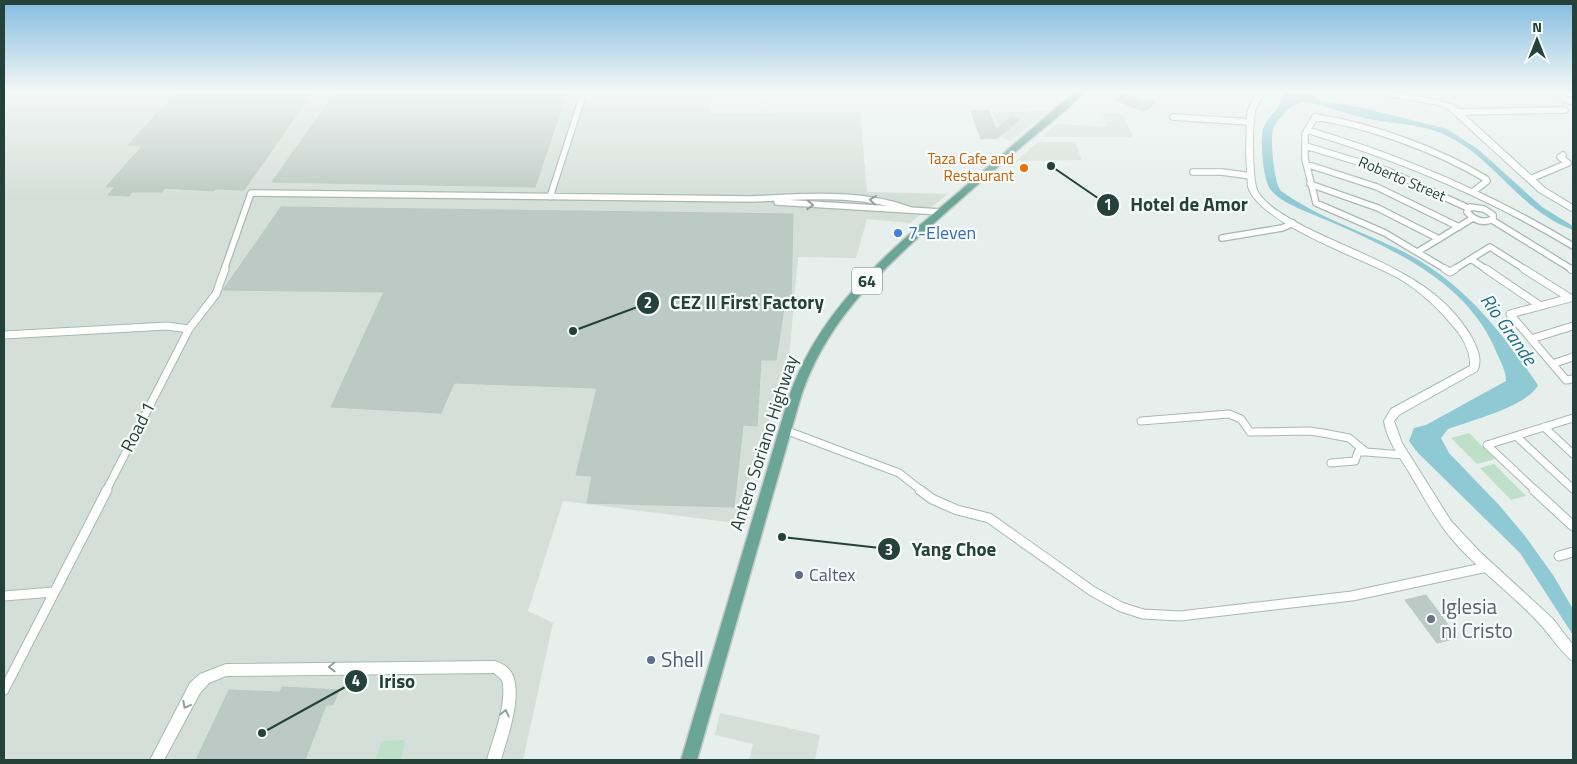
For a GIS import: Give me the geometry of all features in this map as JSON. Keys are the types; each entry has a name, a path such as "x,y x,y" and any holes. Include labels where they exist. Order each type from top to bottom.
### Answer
{"main road":[{"name":"Antero Soriano Highway","path":"689,760 801,376 830,324 877,270 1039,128"},
{"path":"1251,128 1252,189 1260,202 1293,223 1409,281 1450,317 1470,344 1476,364 1472,371 1391,415 1389,426 1442,518 1487,567 1551,625 1573,655"},
{"path":"1475,128 1542,190 1573,209"},
{"path":"157,760 194,688 215,673 226,670 356,667 495,667 507,676 510,691 494,760"}],"street":[{"path":"572,128 550,197 752,199 824,206 941,212"},
{"path":"1355,128 1440,157 1486,179 1487,182 1474,191"},
{"path":"1571,298 1490,247 1450,272 1419,251 1368,224 1316,203 1306,164 1305,134 1307,130 1380,152 1474,191 1573,246"},
{"name":"Roberto Street","path":"1306,146 1388,171 1468,208 1475,206 1487,210"},
{"path":"1530,179 1568,163 1560,157 1562,155"},
{"path":"1306,164 1377,187 1459,227"},
{"path":"1193,172 1222,172 1251,176"},
{"path":"1310,184 1378,208 1439,239"},
{"name":"Road 1","path":"4,690 189,328 216,294 251,193 550,197"},
{"path":"1492,220 1494,216 1487,210 1497,203"},
{"path":"1468,208 1468,214 1473,218 1482,222 1492,220 1573,270"},
{"path":"1419,251 1473,218"},
{"path":"1222,238 1282,228 1293,223"},
{"path":"1471,259 1539,305"},
{"path":"1571,298 1510,314 1566,380 1573,379"},
{"path":"4,335 157,327 189,328"},
{"path":"1531,339 1572,328"},
{"path":"1552,364 1573,357"},
{"path":"1142,421 1229,414 1241,419 1250,432 1309,431 1323,433 1349,438 1366,452"},
{"path":"1572,420 1487,445 1573,526"},
{"path":"1544,427 1573,454"},
{"path":"785,430 899,473 932,500 957,510 989,518 1092,591 1121,607 1143,614 1180,616 1352,596 1487,567"},
{"path":"1516,436 1573,489"},
{"path":"1331,463 1355,461 1358,452 1404,455"},
{"path":"1559,556 1573,552"},
{"path":"4,596 53,592"}],"shaded area":[{"path":"4,128 861,128 867,192 948,194 910,223 867,219 856,258 798,257 789,358 735,523 563,501 528,611 553,623 523,760 4,760"},
{"path":"999,128 1027,128 1010,141 1003,138"},
{"path":"1052,128 1129,128 1133,137 1042,137"},
{"path":"1037,142 1075,142 1082,160 1016,161"},
{"path":"720,713 820,735 815,760 749,760 753,744 715,735"}],"green space":[{"path":"1469,433 1495,459 1477,464 1451,438"},
{"path":"1494,464 1526,496 1511,500 1480,468"},
{"path":"405,740 401,760 376,760 381,741"}],"water":[{"path":"1274,128 1272,134 1273,161 1276,180 1281,191 1310,209 1404,252 1445,278 1463,293 1495,327 1538,385 1523,400 1498,412 1448,429 1441,438 1449,453 1499,505 1525,536 1553,575 1573,609 1573,635 1520,553 1418,453 1409,441 1414,428 1426,425 1506,381 1502,365 1486,331 1470,309 1451,290 1406,258 1356,233 1290,204 1276,195 1268,185 1264,171 1262,155 1263,129"},
{"path":"1425,128 1447,129 1479,150 1542,207 1573,226 1573,230 1557,223 1530,204 1469,149 1455,140"}],"building":[{"path":"144,128 288,128 244,190 215,189 214,191 165,188 162,192 132,192 129,196 108,195 115,187 106,187 142,146 128,145"},
{"path":"310,128 555,128 535,187 272,182"},
{"path":"977,128 1010,128 998,138 981,139"},
{"path":"281,207 793,214 791,302 785,301 776,360 761,360 757,426 743,425 734,507 587,503 592,476 576,475 597,388 454,383 441,413 331,407 384,292 223,290"},
{"name":"Iglesia ni Cristo","path":"1426,595 1458,638 1437,643 1405,600"},
{"path":"282,687 339,690 333,705 326,705 305,760 196,760 229,690 280,692"}],"place":[{"name":"Hotel de Amor","path":"1051,166"},
{"name":"Taza Cafe and Restaurant","path":"1024,168"},
{"name":"7-Eleven","path":"898,233"},
{"name":"CEZ II First Factory","path":"573,331"},
{"name":"Yang Choe","path":"782,537"},
{"name":"Caltex","path":"799,575"},
{"name":"Iglesia ni Cristo","path":"1431,619"},
{"name":"Shell","path":"651,660"},
{"name":"Iriso","path":"262,733"}],"water label":[{"name":"Rio Grande","path":"1509,329"}]}
